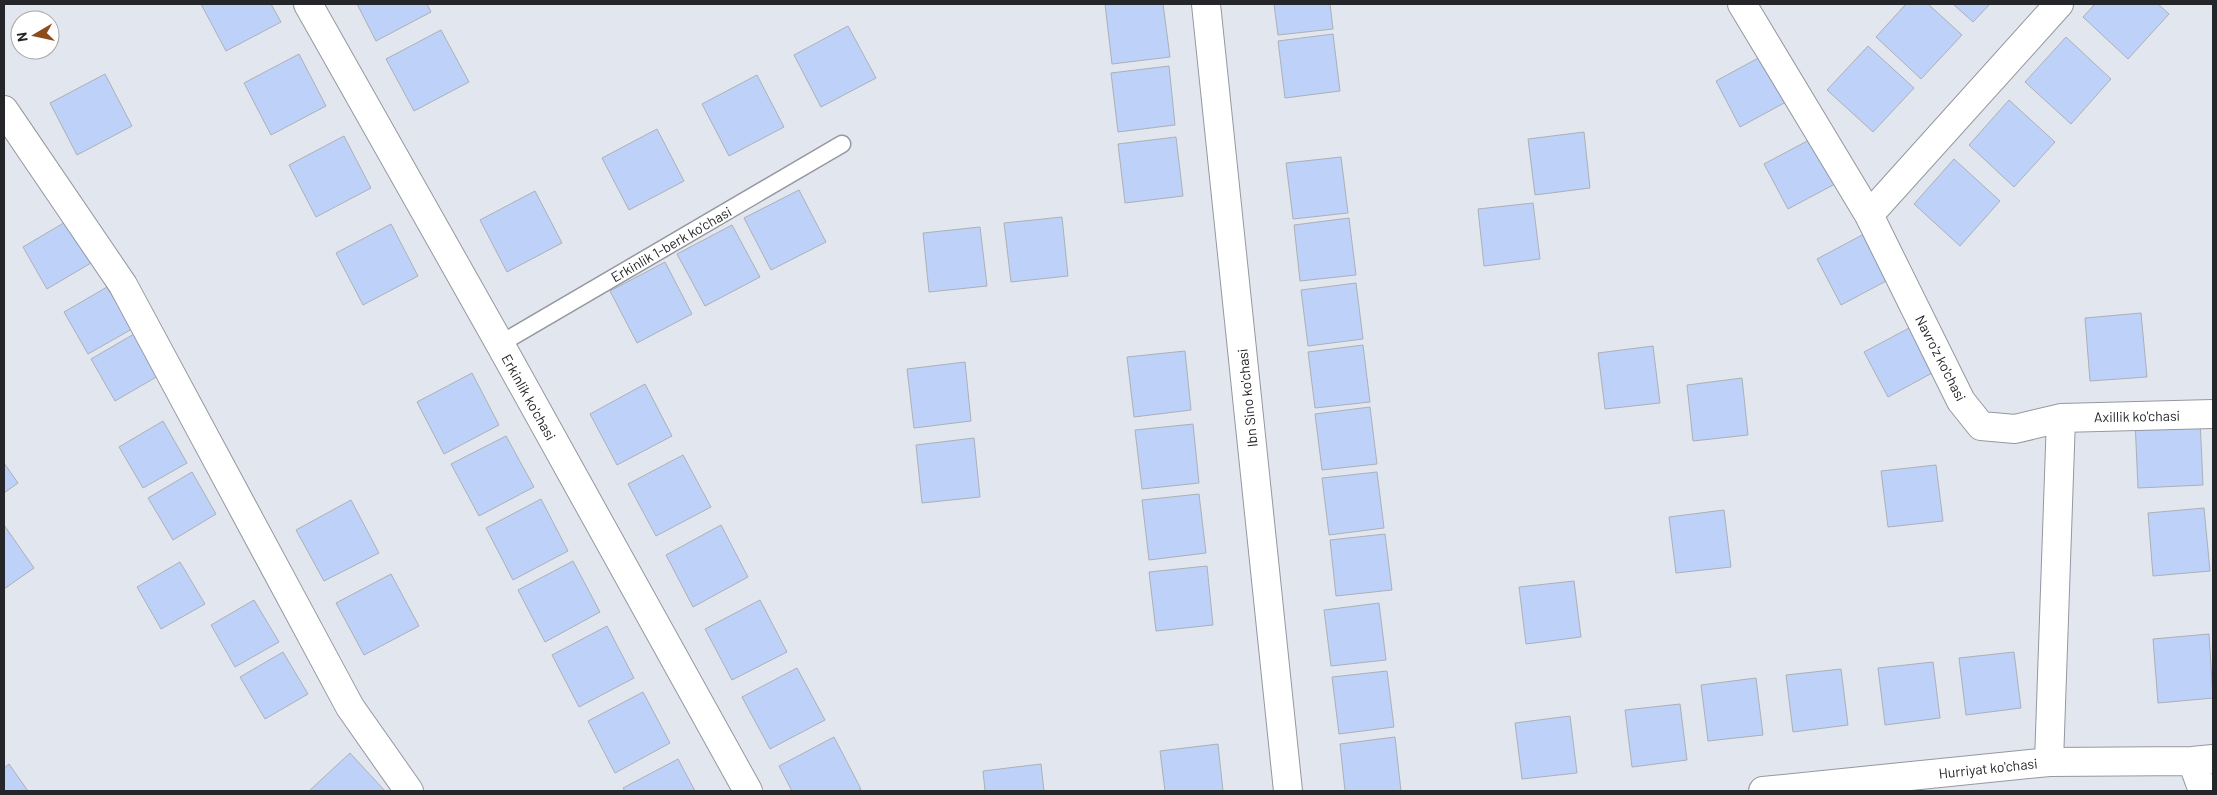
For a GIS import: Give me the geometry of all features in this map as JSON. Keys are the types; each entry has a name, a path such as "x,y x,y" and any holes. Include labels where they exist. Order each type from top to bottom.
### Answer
{"street":[{"name":"Erkinlik ko'chasi","path":"308,4 500,344 748,791"},
{"name":"Ibn Sino ko'chasi","path":"1206,4 1288,791"},
{"name":"Navro'z ko'chasi","path":"1742,4 1870,215 1961,401 1981,426 2015,429 2061,418"},
{"path":"1870,215 2059,4"},
{"path":"4,110 123,285 350,707 409,791"},
{"name":"Axillik ko'chasi","path":"2061,418 2213,414"},
{"path":"2049,762 2061,418"},
{"path":"2203,760 2203,791"},
{"name":"Hurriyat ko'chasi","path":"1763,791 2049,762 2203,760"}],"lane":[{"name":"Erkinlik 1-berk ko'chasi","path":"500,344 842,144"}],"building":[{"path":"201,4 271,4 281,22 226,51"},
{"path":"357,4 427,4 431,12 376,41"},
{"path":"1105,4 1163,4 1170,57 1112,64"},
{"path":"1274,4 1330,4 1333,29 1278,35"},
{"path":"1906,4 1928,4 1962,35 1921,79 1876,37"},
{"path":"1953,4 1990,4 1973,22"},
{"path":"2095,4 2158,4 2169,14 2128,59 2083,17"},
{"path":"848,26 876,78 821,107 794,55"},
{"path":"441,30 469,82 414,111 386,59"},
{"path":"1333,34 1340,91 1285,98 1278,41"},
{"path":"2066,37 2111,79 2071,124 2025,82"},
{"path":"1868,46 1914,88 1873,132 1827,90"},
{"path":"299,54 326,106 271,135 244,83"},
{"path":"1762,56 1786,102 1740,127 1716,81"},
{"path":"1169,66 1175,125 1118,132 1111,73"},
{"path":"105,74 132,126 77,155 50,103"},
{"path":"757,75 784,127 729,156 702,104"},
{"path":"2009,100 2055,142 2014,187 1969,145"},
{"path":"657,129 684,181 629,210 602,158"},
{"path":"1584,132 1590,188 1535,195 1528,139"},
{"path":"344,136 371,188 316,217 289,165"},
{"path":"1176,137 1183,196 1125,203 1118,144"},
{"path":"1811,139 1835,184 1788,209 1764,164"},
{"path":"1341,157 1348,213 1293,219 1286,163"},
{"path":"1954,159 2000,201 1960,246 1914,204"},
{"path":"799,190 826,242 771,270 744,218"},
{"path":"535,191 562,243 507,272 480,220"},
{"path":"1533,203 1540,259 1484,266 1478,209"},
{"path":"1062,217 1068,276 1011,282 1004,223"},
{"path":"1349,218 1356,275 1300,281 1294,225"},
{"path":"67,221 91,263 47,289 23,247"},
{"path":"391,224 418,276 363,305 336,253"},
{"path":"732,225 760,277 705,306 677,254"},
{"path":"980,227 987,286 929,292 923,233"},
{"path":"1864,234 1888,280 1841,305 1817,259"},
{"path":"665,262 692,314 637,343 610,291"},
{"path":"1356,283 1363,339 1308,346 1301,290"},
{"path":"107,287 132,329 88,354 64,312"},
{"path":"2141,313 2147,377 2090,381 2085,318"},
{"path":"1911,327 1934,372 1888,397 1864,352"},
{"path":"134,334 158,376 115,401 91,359"},
{"path":"1363,345 1370,402 1315,408 1308,352"},
{"path":"1653,346 1660,403 1605,409 1598,353"},
{"path":"1185,351 1191,410 1134,417 1127,357"},
{"path":"965,362 971,421 914,428 907,369"},
{"path":"472,373 499,425 444,454 417,402"},
{"path":"1742,378 1748,435 1693,441 1687,385"},
{"path":"645,384 672,436 617,465 590,414"},
{"path":"1370,407 1377,464 1322,470 1315,414"},
{"path":"2200,419 2203,485 2138,488 2135,421"},
{"path":"163,421 187,463 143,488 119,447"},
{"path":"1193,424 1199,483 1142,489 1135,430"},
{"path":"506,436 534,487 479,516 451,464"},
{"path":"974,438 980,497 922,503 916,445"},
{"path":"683,455 711,507 656,536 628,484"},
{"path":"4,463 18,483 4,493"},
{"path":"1936,465 1943,521 1888,527 1881,471"},
{"path":"192,472 216,514 173,540 148,498"},
{"path":"1377,472 1384,528 1329,535 1322,478"},
{"path":"1199,494 1206,553 1149,560 1142,500"},
{"path":"541,499 568,551 513,580 486,528"},
{"path":"351,500 379,553 324,581 296,530"},
{"path":"2204,508 2210,571 2153,576 2148,513"},
{"path":"1724,510 1731,567 1676,573 1669,517"},
{"path":"4,525 34,568 4,589"},
{"path":"721,525 748,577 693,607 666,555"},
{"path":"1385,534 1392,590 1336,596 1330,540"},
{"path":"573,561 600,612 545,642 518,590"},
{"path":"180,562 205,604 161,629 137,587"},
{"path":"1207,566 1213,625 1156,631 1149,572"},
{"path":"391,574 419,626 364,655 336,603"},
{"path":"1574,581 1581,637 1526,644 1519,587"},
{"path":"254,600 279,642 235,667 211,625"},
{"path":"760,600 787,652 732,680 705,629"},
{"path":"1379,603 1386,660 1331,666 1324,610"},
{"path":"607,626 634,678 579,707 552,655"},
{"path":"2209,634 2213,698 2158,703 2153,639"},
{"path":"283,652 308,694 265,719 240,677"},
{"path":"2014,652 2021,708 1966,715 1959,658"},
{"path":"1933,662 1940,718 1885,725 1878,668"},
{"path":"797,668 825,720 770,749 742,697"},
{"path":"1841,669 1848,725 1793,732 1786,675"},
{"path":"1387,671 1394,727 1339,734 1332,677"},
{"path":"1756,678 1763,735 1708,741 1701,685"},
{"path":"643,692 670,743 615,773 588,721"},
{"path":"1680,704 1687,760 1632,767 1625,710"},
{"path":"1570,716 1577,773 1522,779 1515,723"},
{"path":"834,737 861,789 857,791 792,791 779,766"},
{"path":"1395,737 1401,791 1345,791 1340,744"},
{"path":"1218,744 1223,791 1165,791 1160,751"},
{"path":"350,753 385,791 309,791"},
{"path":"678,759 695,791 625,791 623,788"},
{"path":"9,764 28,791 4,791 4,768"},
{"path":"1041,764 1044,791 985,791 983,771"}]}
